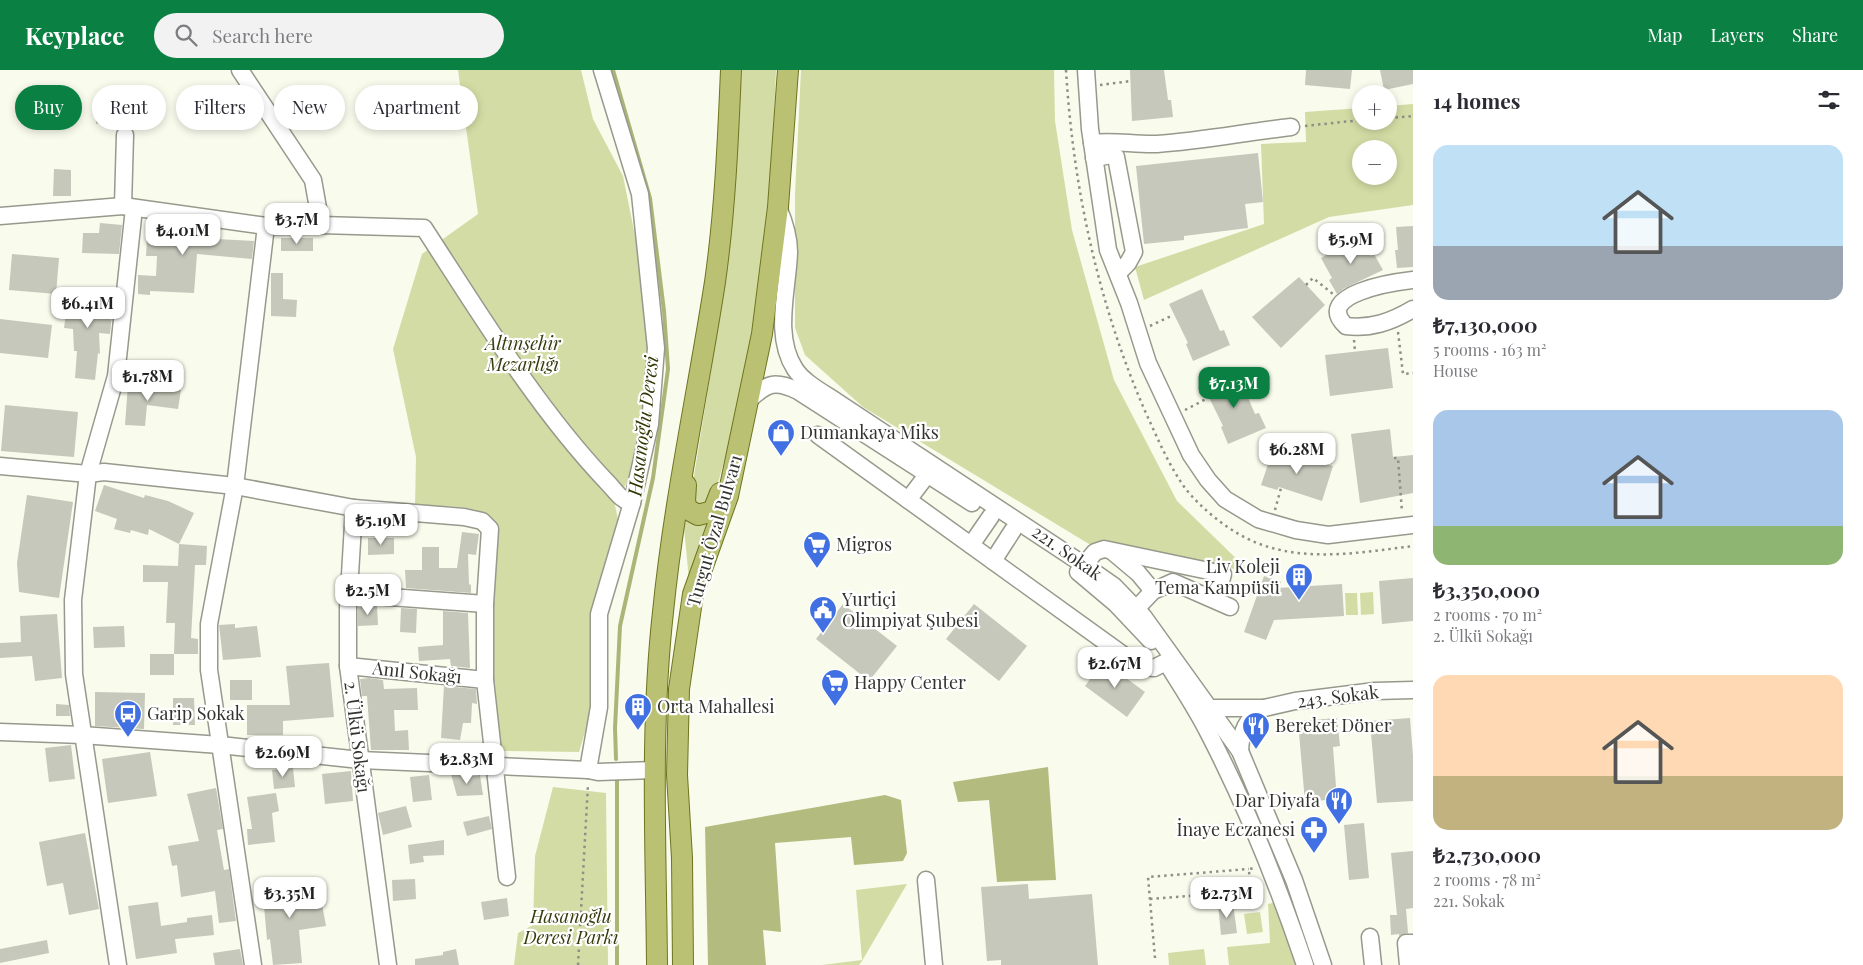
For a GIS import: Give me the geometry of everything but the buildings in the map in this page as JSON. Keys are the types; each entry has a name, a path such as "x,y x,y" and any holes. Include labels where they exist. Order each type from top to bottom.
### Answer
{"main road":[{"name":"Turgut Özal Bulvarı","path":"657,965 654,770 662,615 674,514 715,282 726,190 731,70"},
{"name":"Turgut Özal Bulvarı","path":"683,965 682,858 677,775 680,689 693,594 728,496 749,400 770,280 778,207 788,70"},
{"path":"697,389 695,430 685,501 687,508 698,515 713,511 717,504 735,437 749,400"},
{"path":"654,770 677,775"}],"street":[{"path":"240,70 313,180 321,225"},
{"path":"593,771 599,707 599,614 632,503 650,424 656,338 640,194 602,70"},
{"path":"1086,78 1104,233 1118,273 1145,329 1148,364 1191,455 1225,499 1258,519 1271,523 1296,530 1328,535 1408,517"},
{"path":"1093,150 1111,141 1130,144 1158,144 1291,127"},
{"path":"118,965 74,674 73,600 80,524 88,474 116,376 128,207 125,135"},
{"path":"1093,150 1112,155 1116,158 1134,252 1128,263 1118,273"},
{"path":"0,216 128,207 266,226 321,225 424,228 497,339 584,459 621,498 632,503"},
{"name":"221. Sokak","path":"778,207 785,226 789,250 784,304 786,346 795,370 808,382 837,402 1084,564 1114,586 1136,609 1172,653 1240,752 1294,880 1323,965"},
{"path":"252,965 209,670 209,624 235,486 266,226"},
{"path":"1413,280 1388,282 1348,297 1342,301 1338,308 1338,314 1346,326 1367,326 1396,318 1413,309"},
{"name":"221. Sokak","path":"749,400 760,389 771,384 783,384 798,390 1074,569 1116,604 1158,649 1208,731 1270,867 1305,965"},
{"path":"818,435 1140,667 1154,668 1166,662"},
{"path":"854,461 870,438"},
{"path":"0,466 88,474 104,472 235,486 354,508 464,517 482,521 490,529 485,604 485,680 507,877"},
{"path":"908,500 927,475"},
{"name":"2. Ülkü Sokağı","path":"354,508 349,594 348,666 388,965"},
{"path":"971,545 991,516"},
{"path":"993,561 1013,530"},
{"path":"1084,564 1099,550 1223,574 1223,604 1178,582 1157,588 1136,609"},
{"path":"1112,551 1157,588"},
{"path":"1157,588 1164,562"},
{"path":"349,594 485,604"},
{"name":"Anıl Sokağı","path":"348,666 485,680"},
{"name":"243. Sokak","path":"1211,708 1264,708 1295,701 1366,692 1413,690"},
{"name":"243. Sokak","path":"1240,752 1241,736 1246,723 1253,715 1264,708"},
{"path":"0,732 82,735 220,745 360,760 495,764 593,771 654,770"},
{"path":"926,965 920,901 921,885 934,965"},
{"path":"1370,937 1372,965"},
{"path":"1408,965 1406,944 1413,943"}],"path":[{"path":"1066,70 1072,145 1079,190 1103,292 1136,388 1166,456 1186,488 1218,520 1245,538 1276,550 1312,556 1413,546"},
{"path":"1086,78 1131,81"},
{"path":"1397,117 1413,116"},
{"path":"1291,127 1352,121"},
{"path":"1306,285 1313,278 1342,301"},
{"path":"1145,329 1173,315"},
{"path":"1396,318 1404,374 1413,373"},
{"path":"1172,416 1208,398"},
{"path":"1394,458 1398,458 1408,517 1394,515"},
{"path":"1271,523 1281,488"},
{"path":"578,965 593,771"},
{"path":"1155,958 1148,877 1270,867"},
{"path":"1150,899 1250,891 1249,869"}],"green space":[{"name":"Altınşehir Mezarlığı","path":"458,70 581,70 593,119 623,176 644,280 650,366 638,461 615,505 620,529 594,702 579,752 503,751 499,748 489,610 498,531 494,521 476,510 451,506 415,506 416,457 393,349 422,254 478,214 466,130 478,130 478,85 460,85"},
{"path":"742,70 776,70 772,153 760,276 740,399 712,506 694,506 692,488 725,285"},
{"path":"801,70 1054,70 1055,121 1072,230 1114,380 1177,501 1247,569 1258,573 1089,544 863,407 805,355 795,328 795,194"},
{"path":"1413,104 1413,205 1329,217 1144,300 1135,267 1264,224 1261,144 1306,142 1305,112 1352,109 1352,130 1397,130 1397,105"},
{"path":"683,517 694,524 709,523 689,580"},
{"path":"1373,592 1374,614 1361,615 1360,593"},
{"path":"1345,593 1357,593 1358,615 1346,615"},
{"path":"1048,767 1056,880 997,882 989,800 958,802 953,782"},
{"name":"Hasanoğlu Deresi Parkı","path":"553,787 606,793 608,965 514,965 518,933 533,925 535,856"},
{"path":"885,795 901,800 907,853 903,861 854,865 851,837 775,843 781,932 763,930 766,965 708,965 705,827"},
{"path":"907,884 862,961 859,965 822,965 862,960 856,890"},
{"path":"1276,902 1297,965 1229,965 1227,947 1270,943 1268,904"},
{"path":"1260,912 1263,932 1247,934 1244,914"},
{"path":"1204,949 1206,965 1169,965 1168,953"}],"waterway":[{"name":"Hasanoğlu Deresi","path":"613,70 650,198 664,311 668,369 653,478 620,626 615,728 616,759"},
{"name":"Hasanoğlu Deresi","path":"617,780 617,965"}],"place":[{"name":"Dumankaya Miks","path":"781,457"},
{"name":"Migros","path":"817,569"},
{"name":"Liv Koleji Tema Kampüsü","path":"1299,601"},
{"name":"Yurtiçi Olimpiyat Şubesi","path":"823,634"},
{"name":"Happy Center","path":"835,707"},
{"name":"Orta Mahallesi","path":"638,731"},
{"name":"Garip Sokak","path":"128,738"},
{"name":"Bereket Döner","path":"1256,750"},
{"name":"Dar Diyafa","path":"1339,825"},
{"name":"İnaye Eczanesi","path":"1314,854"}]}
